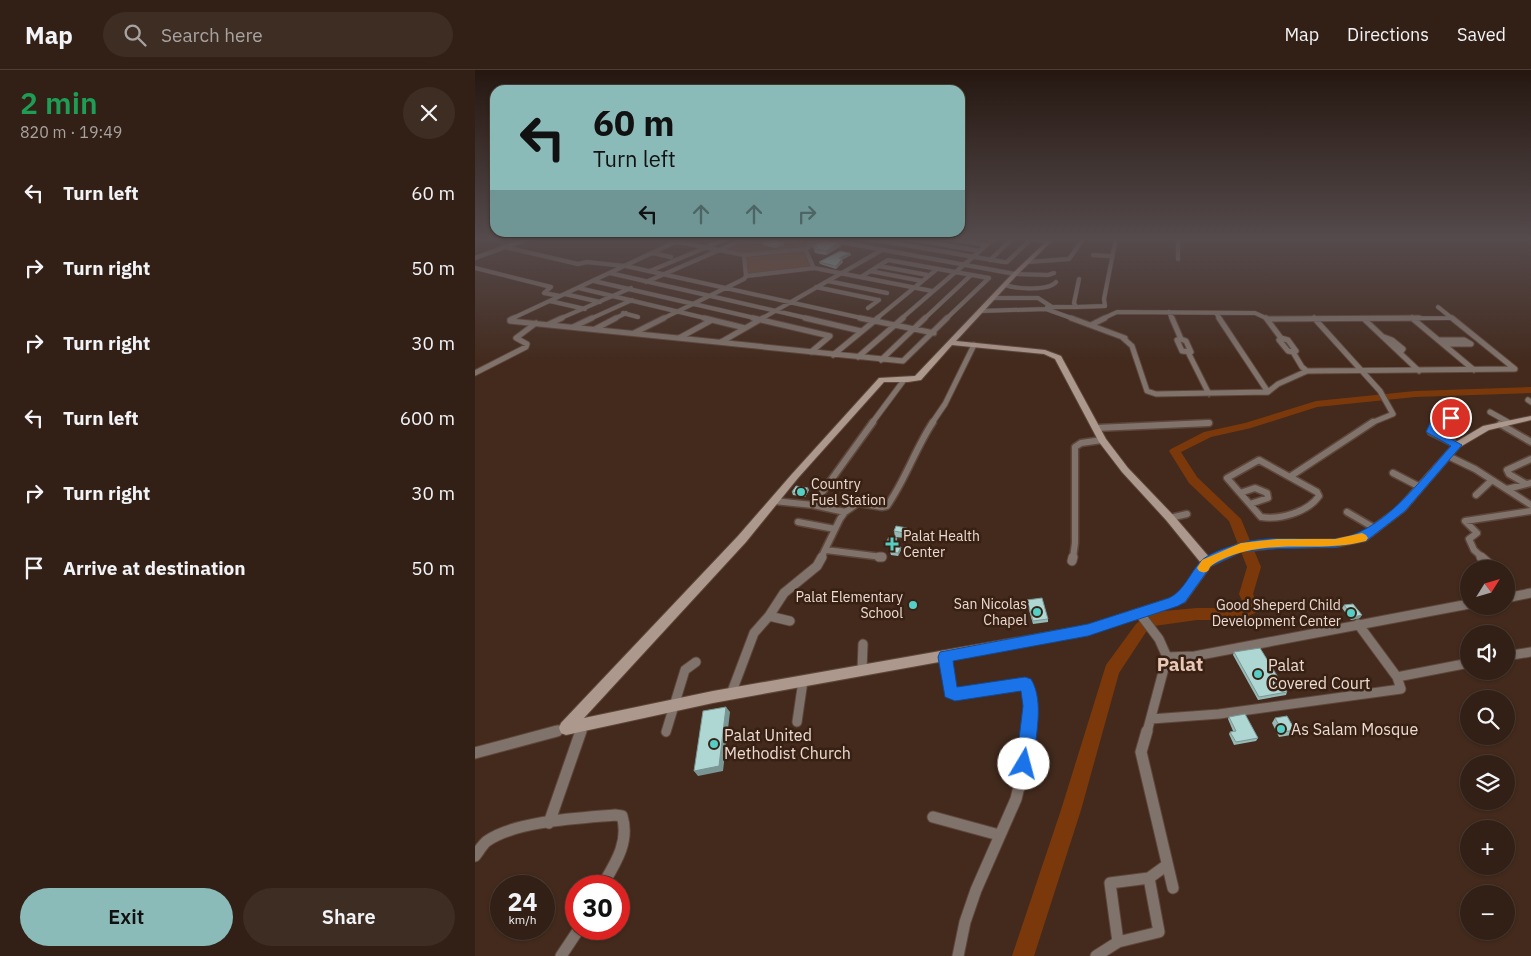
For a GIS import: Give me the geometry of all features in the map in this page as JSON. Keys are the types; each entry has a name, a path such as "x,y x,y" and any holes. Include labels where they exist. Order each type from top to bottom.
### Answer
{"street":[{"path":"520,279 551,287 544,293 600,302"},
{"path":"597,279 510,320 903,361 988,279"},
{"path":"640,279 861,331"},
{"path":"549,324 652,279"},
{"path":"687,279 873,322 934,333"},
{"path":"633,334 743,279"},
{"path":"721,342 831,279"},
{"path":"872,279 932,291"},
{"path":"913,279 922,281"},
{"path":"858,357 945,279"},
{"path":"881,360 967,279"},
{"path":"566,728 742,539 882,380 917,378 1010,279"},
{"path":"1076,308 1074,303 1079,279"},
{"path":"981,310 1105,306 1104,299 1107,279"},
{"path":"594,281 632,288 830,336 811,352"},
{"path":"828,281 887,293 868,308"},
{"path":"833,355 922,281"},
{"path":"1005,285 1014,288 1049,287 1054,286 1056,282"},
{"path":"816,287 878,300"},
{"path":"578,288 745,328"},
{"path":"992,298 1039,298 1053,309 1125,338 1123,338 1132,346 1147,391 1156,394 1267,392 1278,384 1307,371 1515,369 1438,308"},
{"path":"572,327 632,300"},
{"path":"549,301 585,309"},
{"path":"981,310 1053,309"},
{"path":"610,310 638,317"},
{"path":"1091,325 1113,312 1247,312 1268,318 1450,318"},
{"path":"1169,312 1181,339 1177,340 1183,352 1188,352 1209,394"},
{"path":"1216,312 1267,392"},
{"path":"595,329 626,314"},
{"path":"1268,318 1281,338 1279,340 1284,347 1293,352 1302,367 1307,371"},
{"path":"1291,476 1376,420 1393,414 1384,396 1315,318"},
{"path":"1412,318 1474,370"},
{"path":"1364,319 1384,337 1382,338 1394,350 1400,353 1419,371"},
{"path":"679,338 712,320"},
{"path":"475,373 526,347 527,344 516,338 536,323"},
{"path":"1439,340 1464,340 1471,344 1445,344"},
{"path":"951,343 1033,350 1058,358 1102,440 1125,470 1170,518 1207,563"},
{"path":"731,694 754,633 769,616 784,593 811,572 826,550 845,512 858,503 882,507 887,506 901,486 925,434 945,404 974,345"},
{"path":"813,505 904,380"},
{"path":"1490,412 1531,442"},
{"path":"1451,418 1433,425 1431,432 1457,445"},
{"path":"475,753 583,723 731,694 1088,630 1118,619 1142,618 1181,598 1207,563 1250,546 1347,542 1362,538 1401,509 1457,445 1485,428 1531,418"},
{"path":"1096,428 1209,423"},
{"path":"1072,561 1075,543 1075,447 1081,443 1102,440"},
{"path":"1448,456 1474,468 1531,505"},
{"path":"1528,484 1509,474 1507,470 1531,459"},
{"path":"1257,461 1264,461 1291,476 1317,492 1318,499 1309,507 1271,518 1261,517 1228,480 1228,476 1257,461"},
{"path":"1393,473 1420,487"},
{"path":"1476,495 1492,480"},
{"path":"1507,489 1528,484"},
{"path":"1240,493 1255,488 1267,493 1268,498 1251,504"},
{"path":"774,502 813,505 845,512"},
{"path":"1485,560 1474,550 1469,539 1477,533 1465,521 1531,511"},
{"path":"1347,512 1376,529"},
{"path":"1170,518 1187,514"},
{"path":"798,522 835,530"},
{"path":"826,550 882,557"},
{"path":"1515,596 1531,593"},
{"path":"1167,657 1195,656 1460,606"},
{"path":"769,616 790,621"},
{"path":"1142,618 1159,638 1167,657 1141,752 1173,888"},
{"path":"1151,719 1219,714 1401,690 1397,677 1358,624"},
{"path":"862,670 863,644"},
{"path":"1515,655 1531,652"},
{"path":"945,657 951,692 955,694 1021,683 1025,684 1028,689 1030,706 1029,731 1016,800 999,835 973,899 959,956"},
{"path":"666,732 685,670 696,662"},
{"path":"1397,677 1460,665"},
{"path":"797,722 803,681"},
{"path":"549,823 583,723"},
{"path":"475,856 486,842 494,837 549,823 615,815 622,816 626,823 624,844 608,875"},
{"path":"933,817 999,835"},
{"path":"1118,942 1110,883 1149,878 1167,865"},
{"path":"1096,956 1118,942 1159,932 1149,878"},
{"path":"561,956 572,940"}],"building":[{"path":"796,486 808,488 804,494 792,492"},
{"path":"896,526 907,528 904,533 894,531"},
{"path":"889,537 897,538 893,545 886,543"},
{"path":"893,546 901,547 898,553 890,552"},
{"name":"San Nicolas Chapel","path":"1042,598 1048,619 1033,621 1027,600"},
{"path":"1353,604 1362,615 1353,617 1344,605"},
{"name":"Palat Covered Court","path":"1260,648 1287,692 1259,697 1234,652"},
{"name":"Palat United Methodist Church","path":"726,707 719,766 694,771 703,711"},
{"path":"1245,714 1258,738 1236,742 1230,732 1236,731 1229,717"},
{"path":"1287,716 1295,730 1283,732 1275,718"}],"waterway":[{"path":"1023,956 1071,810 1112,670 1141,628 1149,621 1164,617 1197,614 1240,614 1252,608 1246,594 1254,567 1235,519 1193,480 1175,451 1208,434 1247,426 1316,404 1415,394 1531,390"}],"slow traffic":[{"path":"1203,568 1207,563 1241,547 1335,543 1362,538"}],"place":[{"name":"Country Fuel Station","path":"801,492"},
{"name":"Palat Health Center","path":"892,544"},
{"name":"Palat Elementary School","path":"913,605"},
{"name":"San Nicolas Chapel","path":"1037,612"},
{"name":"Good Sheperd Child Development Center","path":"1351,613"},
{"name":"Palat Covered Court","path":"1258,674"},
{"name":"As Salam Mosque","path":"1281,729"},
{"name":"Palat United Methodist Church","path":"714,744"}],"district":[{"name":"Palat","path":"1180,664"}],"route":[{"path":"1024,764 1029,731 1030,706 1028,689 1025,684 1021,683 955,694 949,688 945,657 1088,630 1173,602 1181,598 1207,563 1238,548 1265,544 1335,543 1362,538 1401,509 1457,445 1431,432 1433,425 1451,418"}]}
